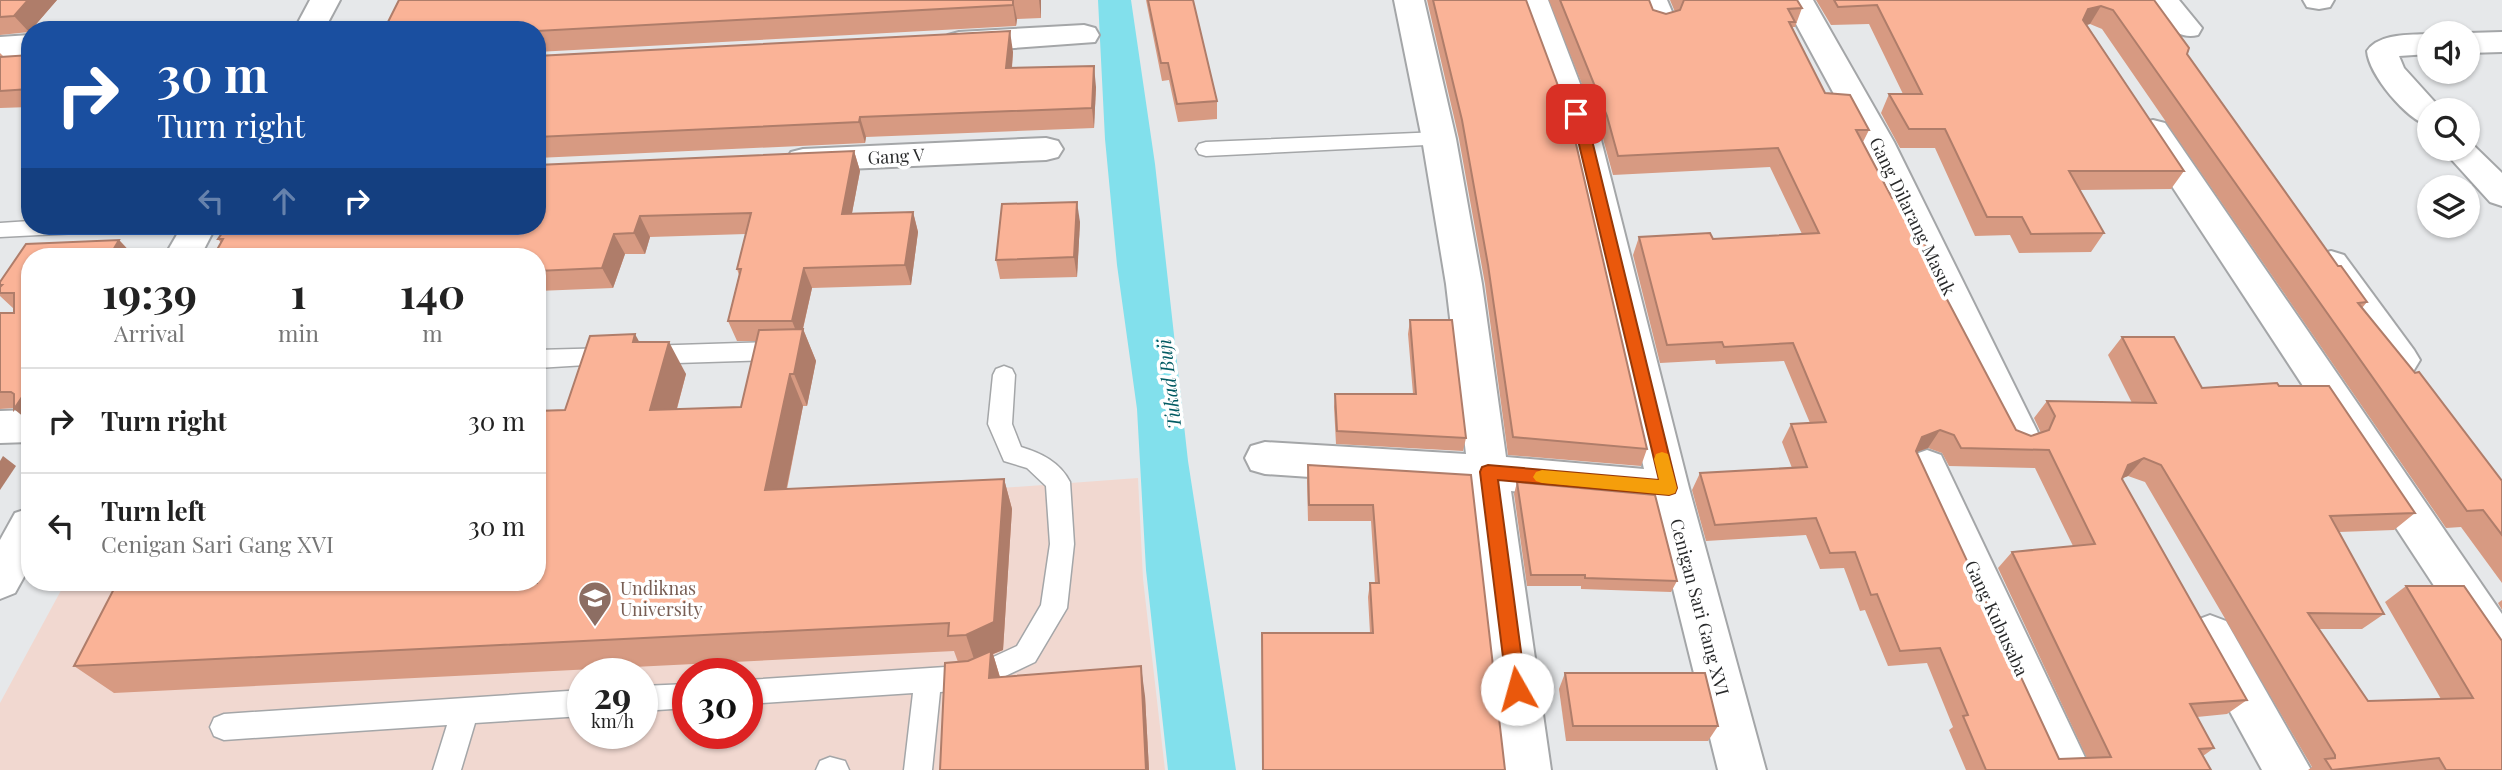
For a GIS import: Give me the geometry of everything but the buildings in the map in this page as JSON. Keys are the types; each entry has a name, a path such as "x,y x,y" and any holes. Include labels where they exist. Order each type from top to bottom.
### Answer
{"street":[{"path":"314,21 325,0"},
{"path":"1409,0 1439,139 1464,284 1527,770"},
{"name":"Cenigan Sari Gang XVI","path":"1533,0 1584,136 1669,488 1742,770"},
{"name":"Gang Dilarang Masuk","path":"1798,0 1877,142 2019,435"},
{"path":"2163,0 2187,28"},
{"path":"934,43 1084,35"},
{"path":"2480,43 2502,42"},
{"path":"2417,44 2400,45 2383,51 2382,57 2387,68 2417,102"},
{"path":"0,47 21,46"},
{"path":"2136,105 2502,651"},
{"name":"Gang V","path":"771,161 1046,149"},
{"path":"2314,240 2420,385"},
{"path":"0,427 21,426"},
{"path":"1265,458 1488,472 1669,488"},
{"name":"Gang Kubusaba","path":"1927,467 2067,770"},
{"path":"0,580 21,542"},
{"path":"2191,603 2287,770"}],"lane":[{"path":"1206,149 1439,139"},
{"path":"0,230 21,229"},
{"path":"546,359 775,351"},
{"path":"763,691 978,677 1026,654 1054,608 1062,544 1058,482 1035,461 1012,454 1000,424 1004,375"},
{"path":"918,770 929,680"},
{"path":"225,727 567,704"},
{"path":"447,770 466,711"}],"shaded area":[{"name":"Undiknas University","path":"1138,478 1143,579 1165,770 0,770 0,703 61,591 546,591 546,521"}],"water":[{"name":"Tukad Buji","path":"1098,0 1131,0 1155,164 1188,461 1236,770 1168,770 1146,570 1137,409 1117,265 1105,139"}],"slow traffic":[{"path":"1542,477 1669,488 1662,459"}],"place":[{"name":"Undiknas University","path":"595,628"}],"route":[{"path":"1517,689 1488,472 1669,488 1584,136 1576,114"}]}
